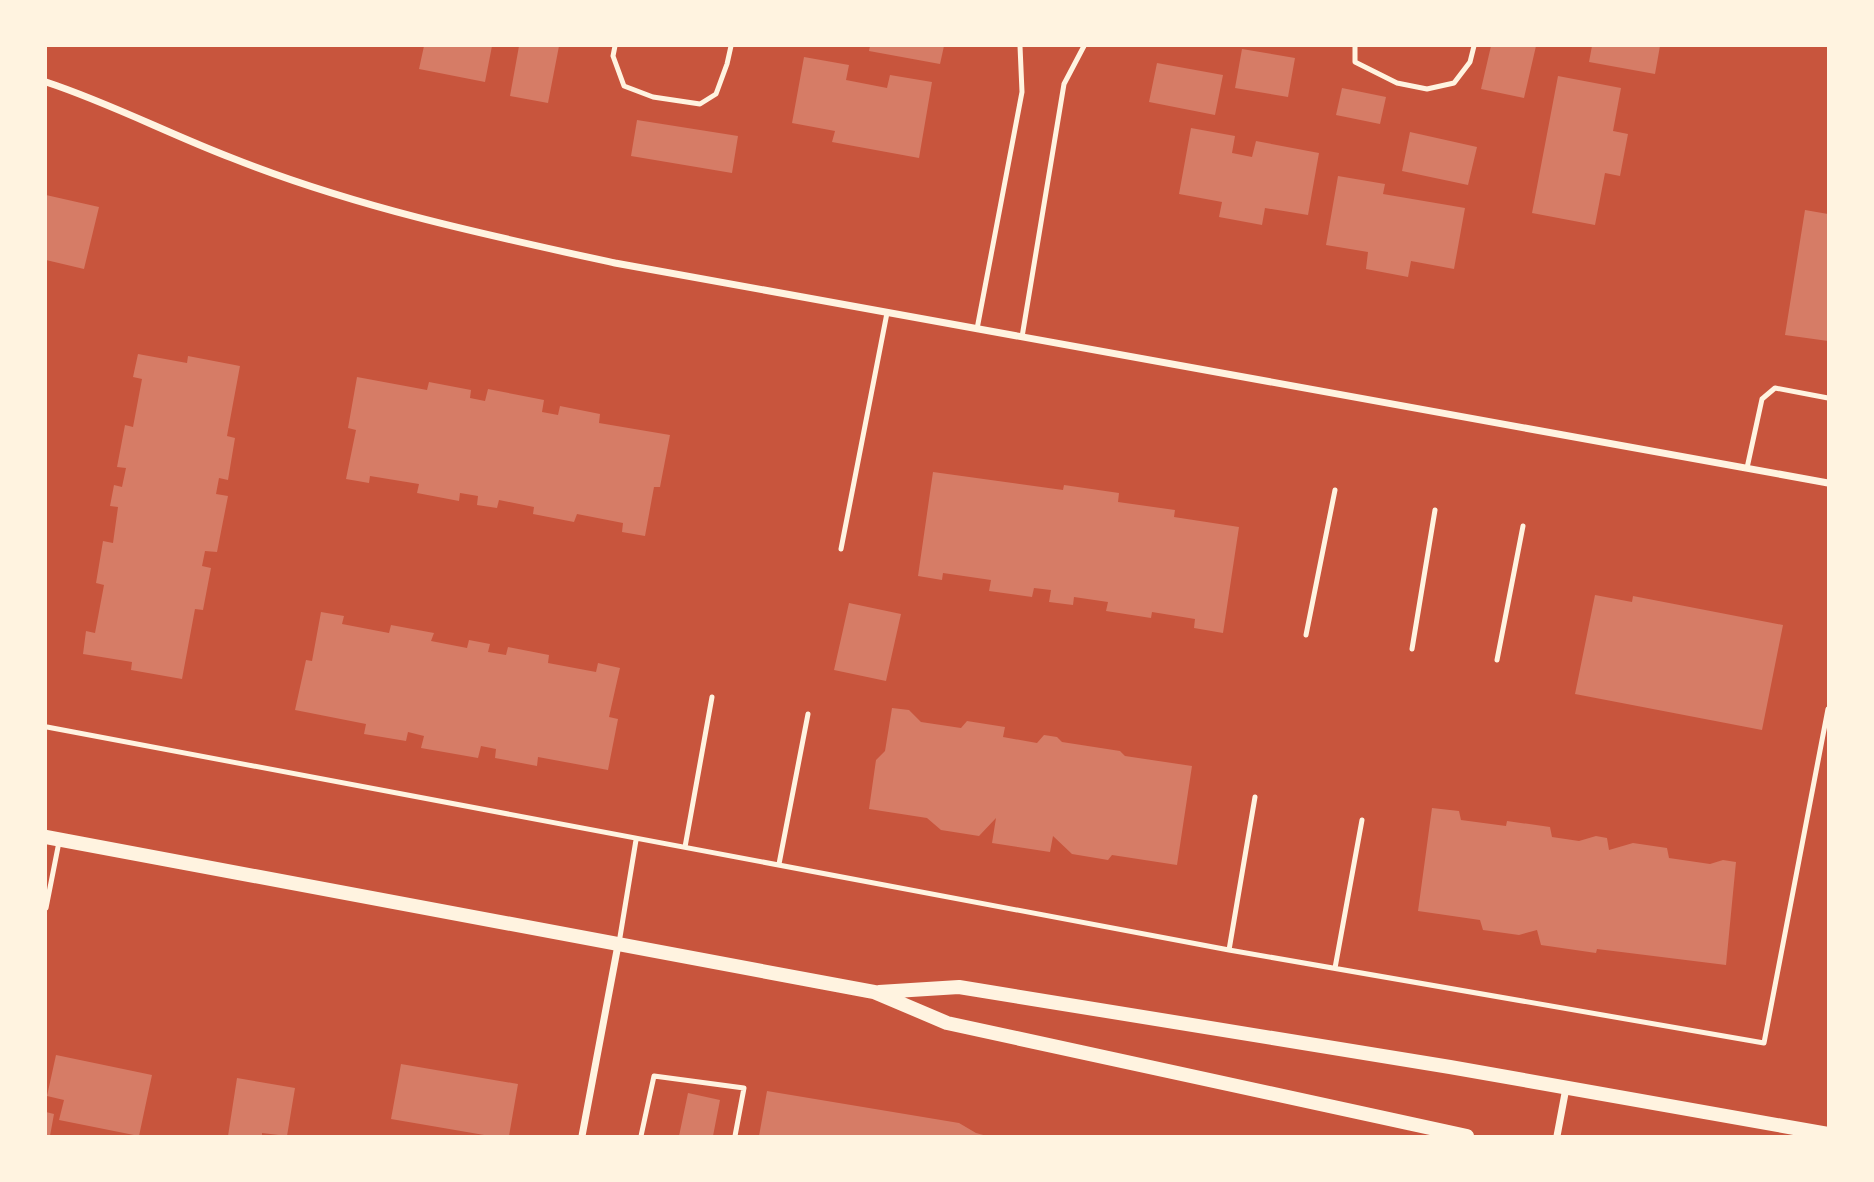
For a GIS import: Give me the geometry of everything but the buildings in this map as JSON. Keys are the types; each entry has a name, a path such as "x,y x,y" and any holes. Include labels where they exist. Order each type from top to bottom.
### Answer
{"main road":[{"path":"53,838 874,992 947,1023 1467,1136"},
{"path":"874,992 959,987 1437,1065 1829,1134"}],"street":[{"path":"46,82 93,98 232,159 358,201 487,236 615,263 1829,483"},
{"path":"582,1136 618,944"},
{"path":"1558,1136 1566,1088"}],"lane":[{"path":"615,46 613,56 624,86 653,97 700,104 716,94 731,46"},
{"path":"976,329 1023,92 1020,46"},
{"path":"1022,337 1064,84 1084,46"},
{"path":"1355,46 1354,62 1397,83 1427,89 1454,83 1470,62 1474,46"},
{"path":"841,548 887,313"},
{"path":"1748,468 1762,399 1775,388 1829,398"},
{"path":"1306,635 1335,490"},
{"path":"1412,649 1435,510"},
{"path":"1497,660 1523,526"},
{"path":"685,847 712,697"},
{"path":"47,727 1229,950 1764,1043 1829,709"},
{"path":"779,864 808,714"},
{"path":"1229,950 1255,797"},
{"path":"1335,968 1362,820"},
{"path":"46,908 53,838"},
{"path":"618,944 636,839"},
{"path":"641,1136 654,1076 744,1088 735,1136"}]}
